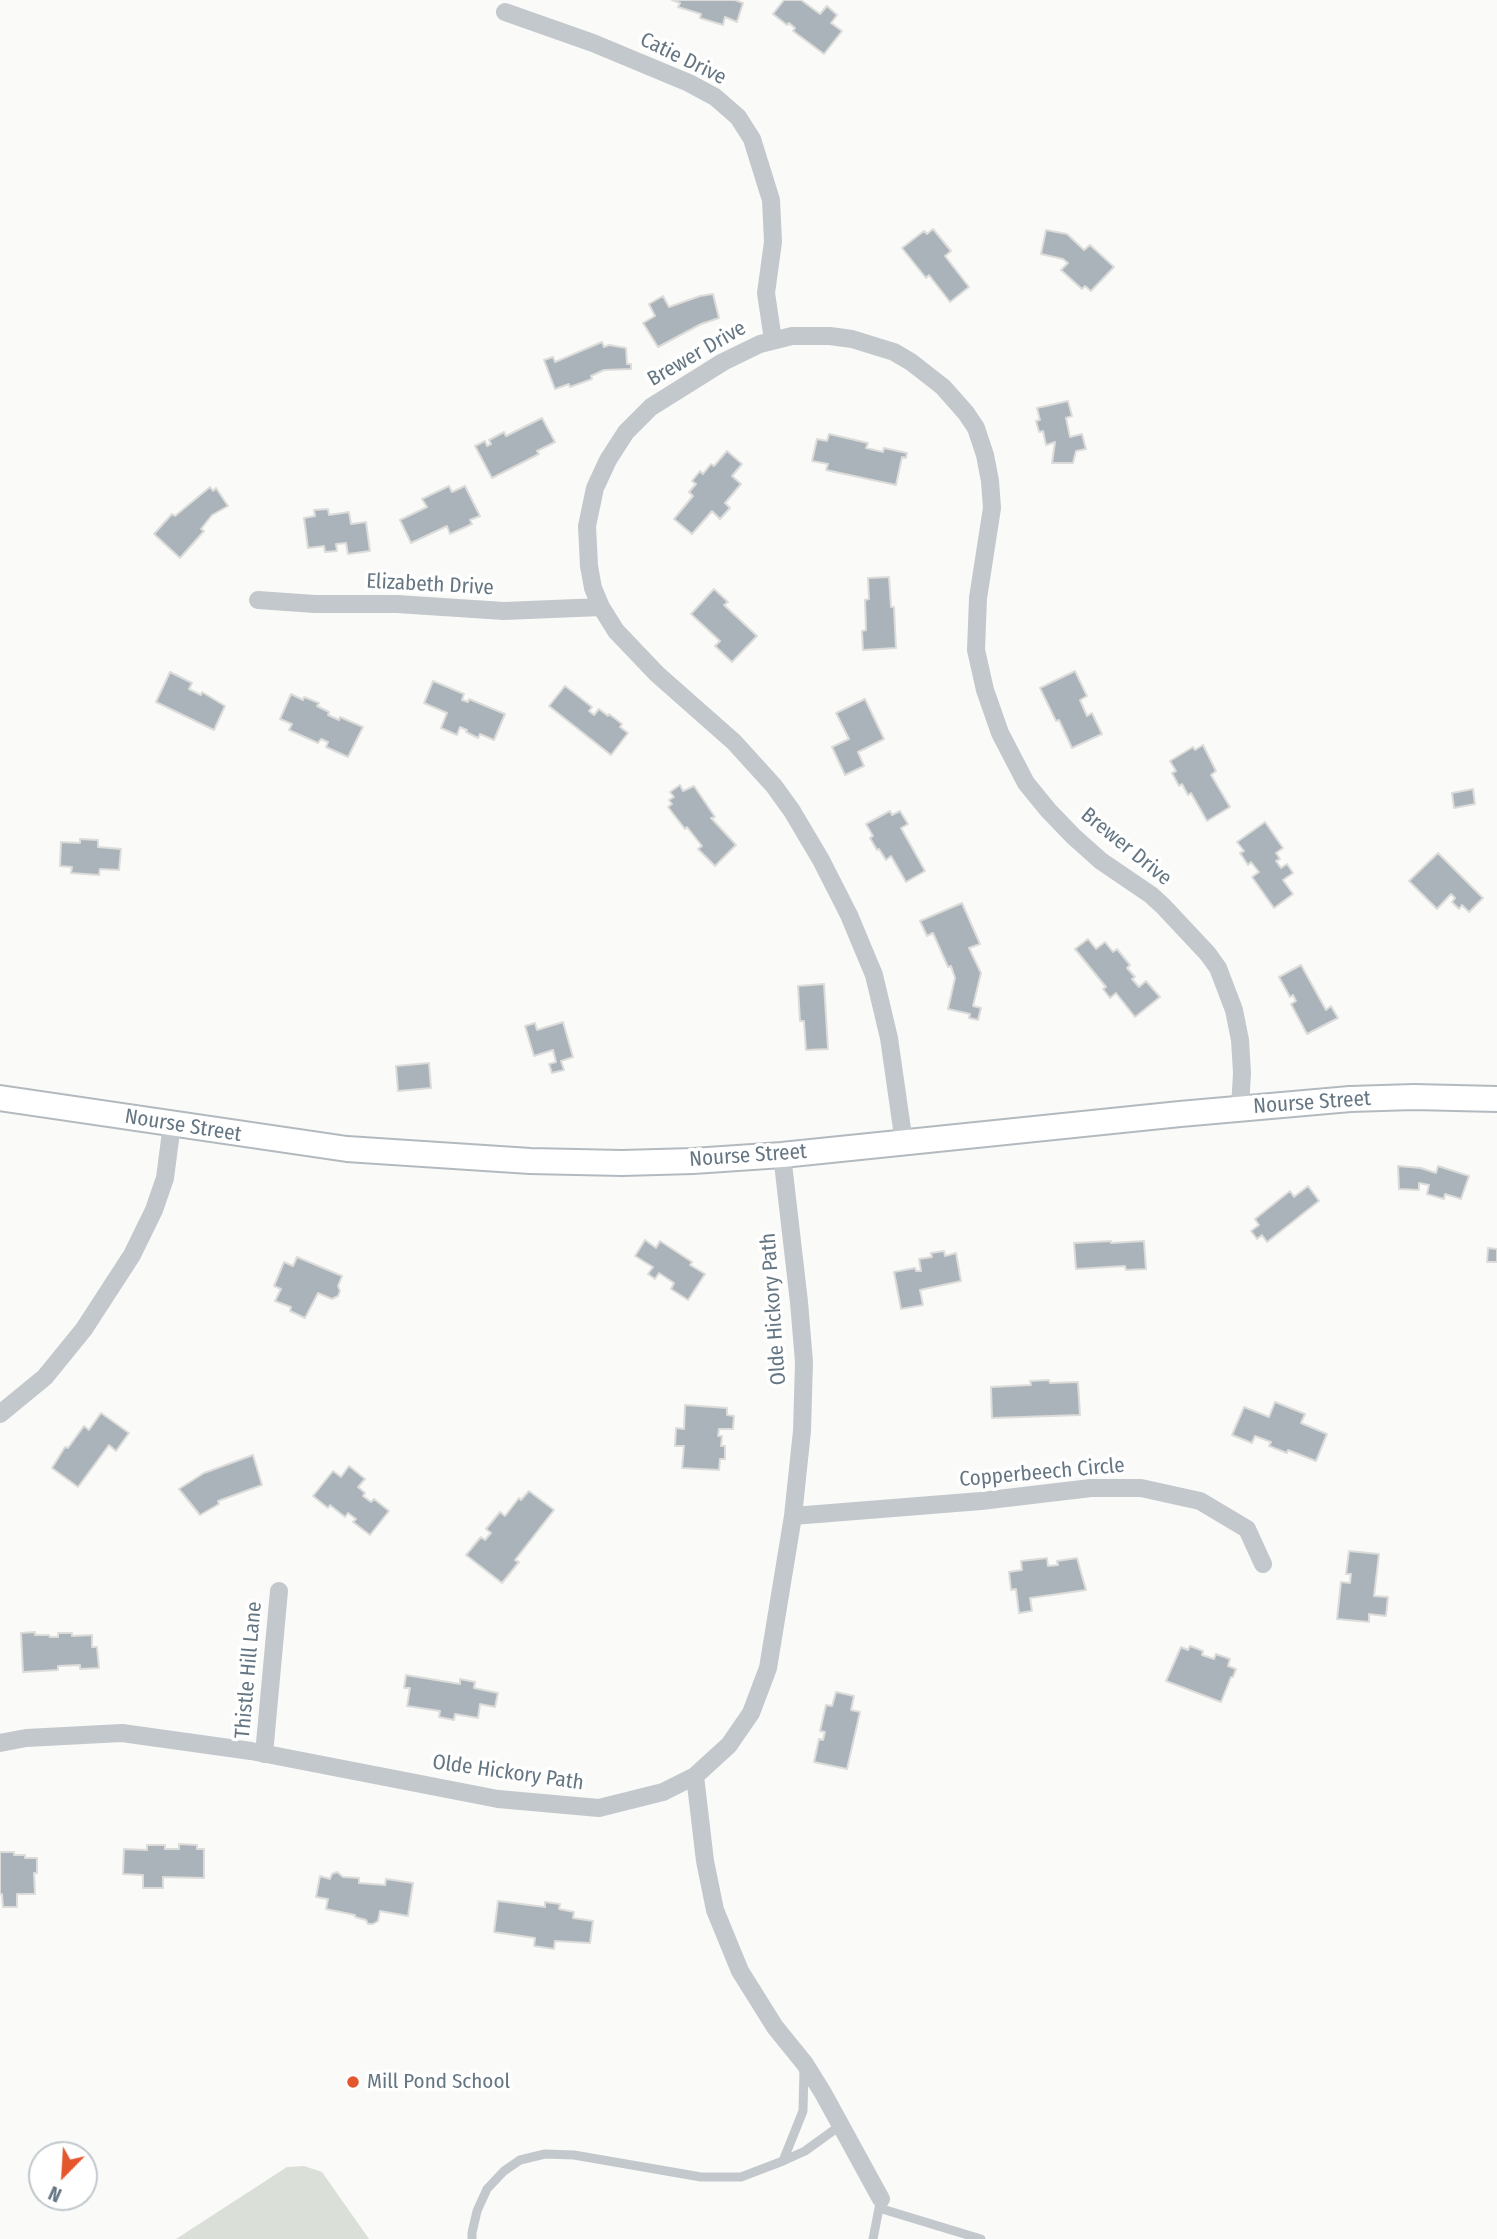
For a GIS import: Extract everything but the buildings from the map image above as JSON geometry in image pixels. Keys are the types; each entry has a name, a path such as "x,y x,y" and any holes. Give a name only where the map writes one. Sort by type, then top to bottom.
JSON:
{"main road":[{"name":"Nourse Street","path":"0,1098 347,1149 530,1161 652,1163 904,1143 1240,1108 1375,1097 1497,1099"}],"street":[{"name":"Catie Drive","path":"505,12 593,43 689,83 715,97 738,117 752,139 771,200 773,242 766,293 773,340"},
{"name":"Brewer Drive","path":"904,1143 889,1038 874,975 849,915 807,835 774,786 734,742 657,674 616,631 601,607 589,566 587,526 596,488 626,432 659,401 735,356 773,340 792,336 830,336 894,352 943,387 976,428 985,455 992,508 978,598 976,650 985,690 1000,733 1026,783 1048,810 1101,861 1152,895 1218,968 1234,1010 1240,1040 1240,1108"},
{"name":"Elizabeth Drive","path":"258,600 397,604 504,611 601,607"},
{"path":"0,1414 45,1377 84,1329 132,1255 166,1178 172,1124"},
{"name":"Olde Hickory Path","path":"0,1743 26,1738 122,1733 264,1754 498,1799 599,1808 663,1792 695,1776 729,1745 751,1713 768,1668 793,1516 802,1431 804,1362 782,1154"},
{"name":"Copperbeech Circle","path":"793,1516 981,1501 1091,1488 1141,1488 1200,1502 1247,1529 1263,1564"},
{"name":"Thistle Hill Lane","path":"264,1754 279,1591"},
{"path":"695,1776 705,1861 715,1910 740,1971 775,2027 805,2064 841,2124 880,2204"}],"lane":[{"path":"783,2161 803,2111 805,2064"},
{"path":"472,2239 477,2211 487,2189 504,2171 520,2160 545,2154 574,2155 701,2177 741,2177 805,2151 841,2124"},
{"path":"873,2239 880,2204 981,2239"}],"shaded area":[{"path":"304,2166 322,2172 369,2239 176,2239 287,2167"}],"place":[{"name":"Mill Pond School","path":"353,2082"}]}
